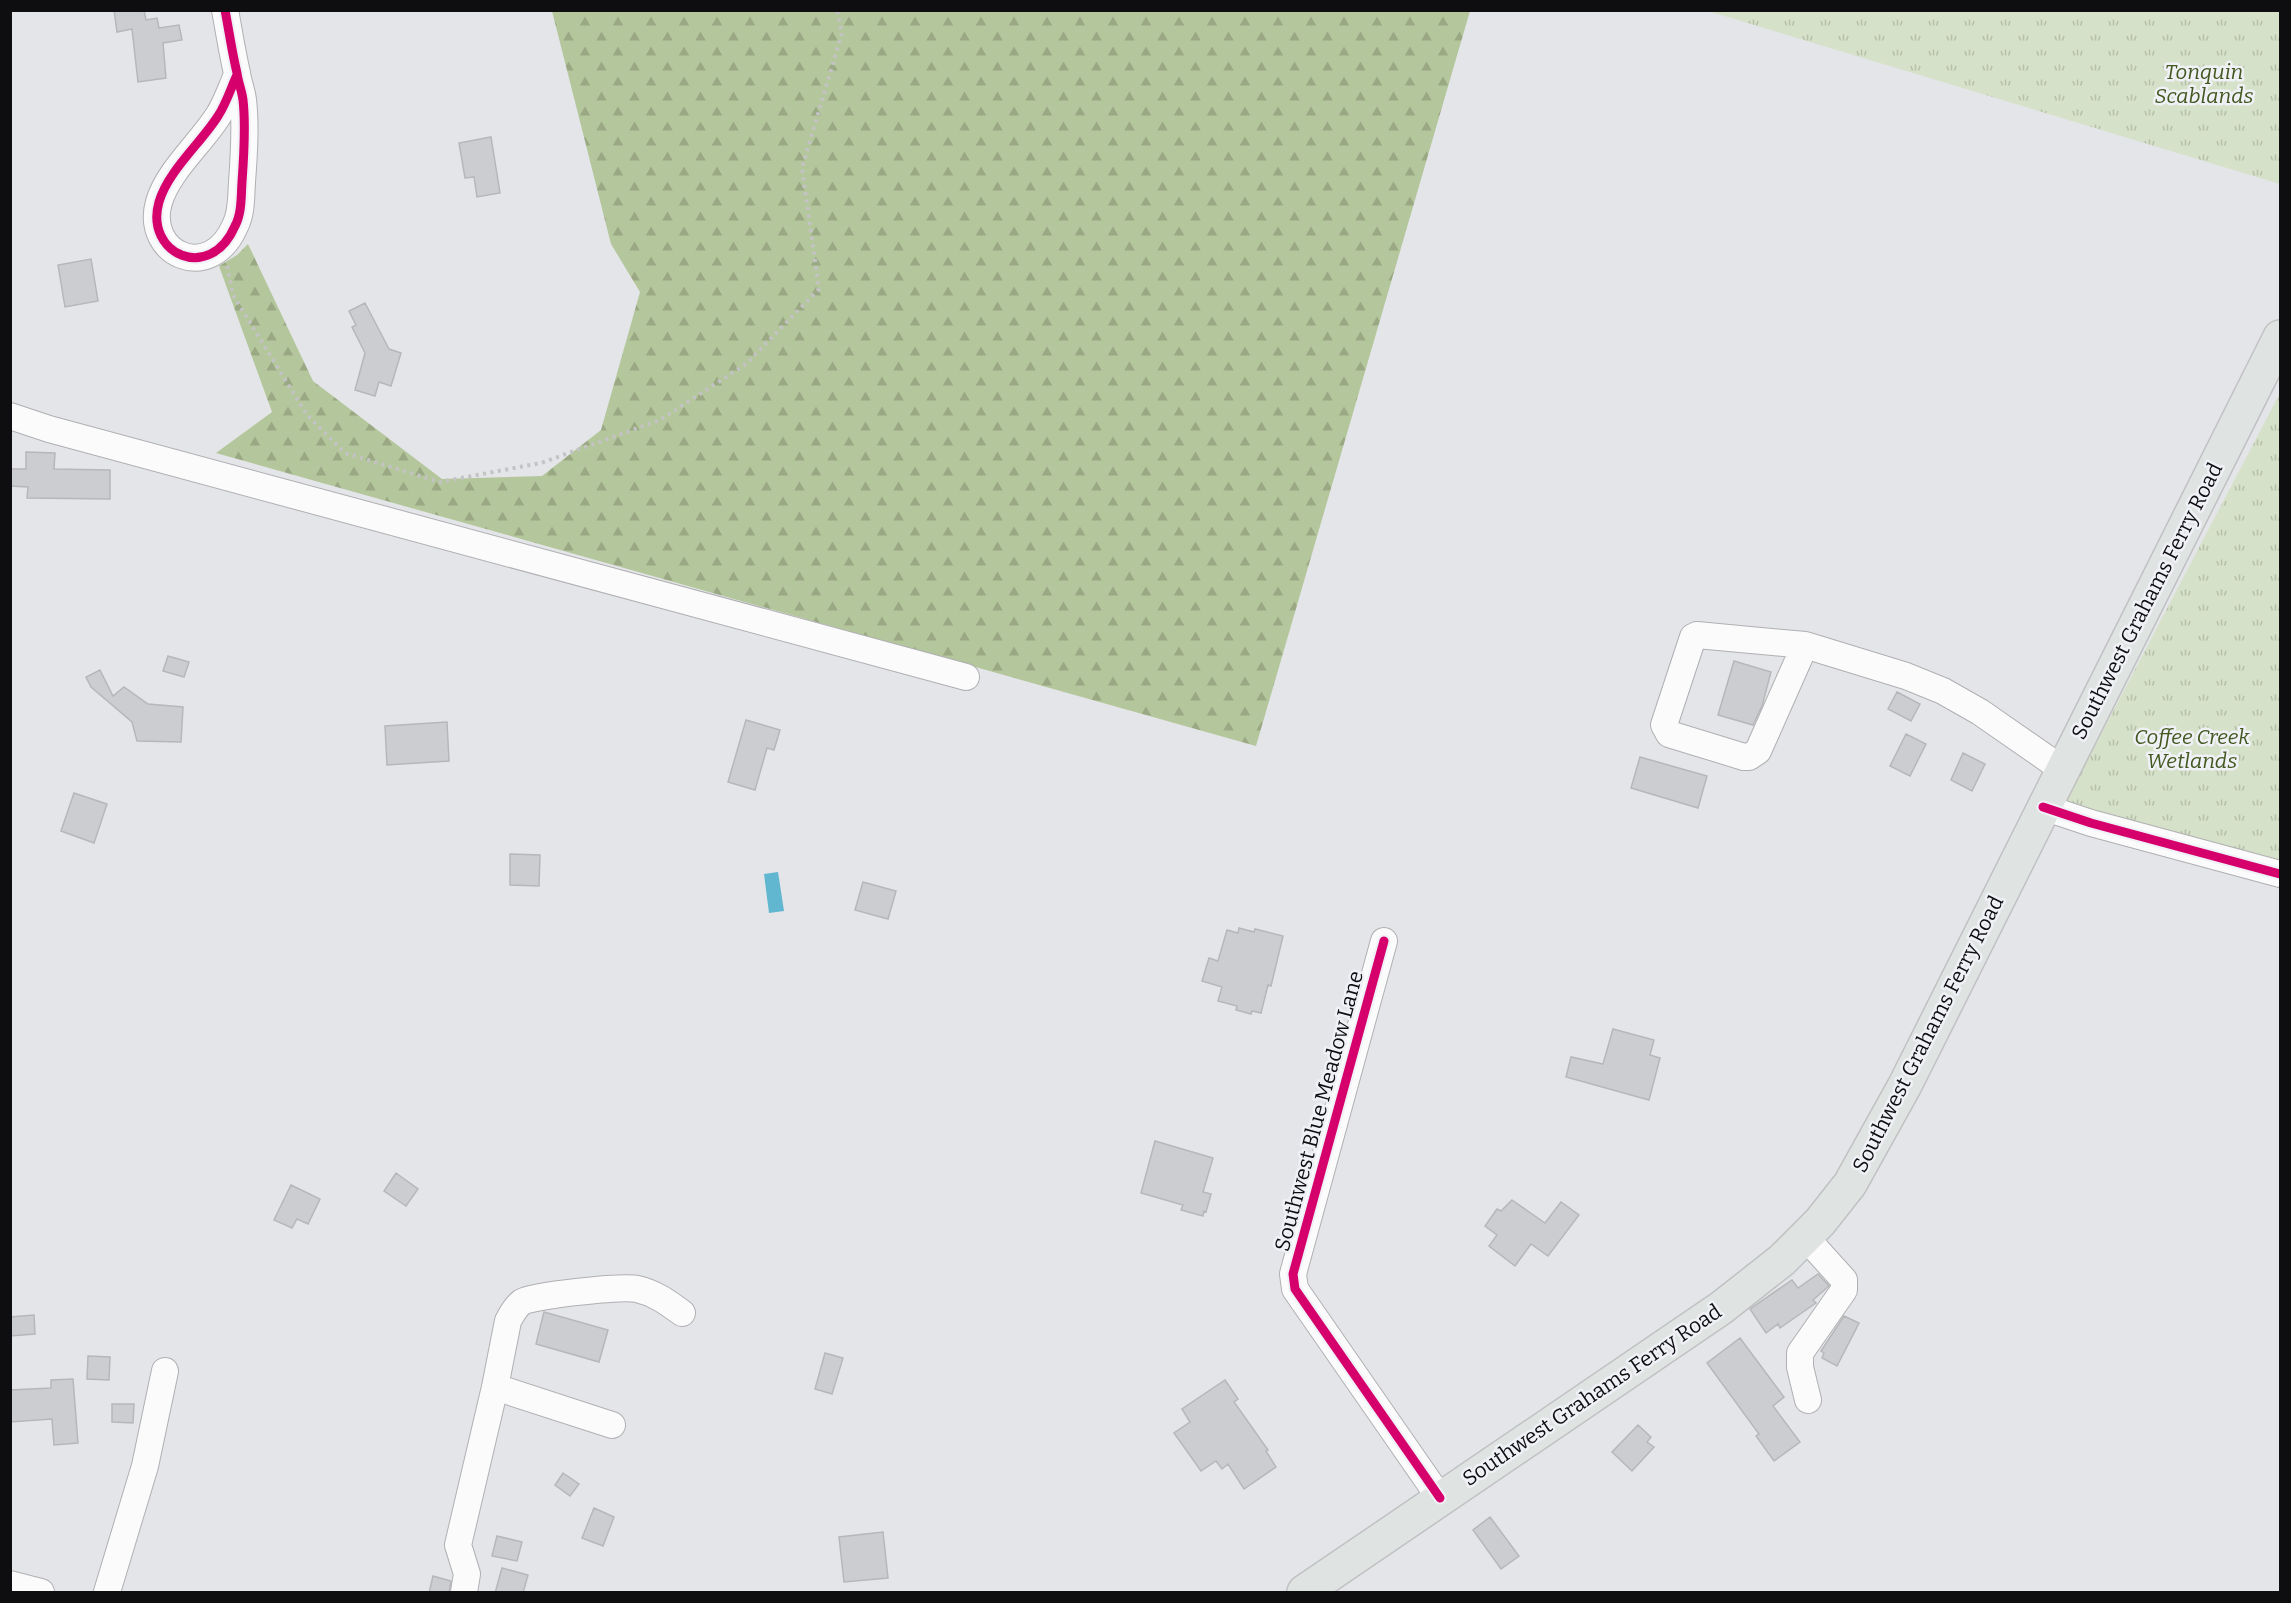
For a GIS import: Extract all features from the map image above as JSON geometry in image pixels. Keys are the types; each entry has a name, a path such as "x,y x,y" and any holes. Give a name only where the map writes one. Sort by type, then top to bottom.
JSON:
{"main road":[{"name":"Southwest Grahams Ferry Road","path":"1304,1593 1721,1308 1762,1277 1806,1238 1850,1184 1886,1121 2280,337"}],"street":[{"path":"225,10 243,98 240,204 235,227 223,244 209,256 195,259 173,251 160,235 157,214 164,191 219,116 237,75"},
{"path":"10,416 50,429 966,677"},
{"path":"1806,645 1758,751 1754,755 1744,757 1669,734 1665,730 1664,725 1693,637 1697,635 1806,645 1906,676 1943,691 1980,712 2062,769"},
{"path":"2043,807 2091,823 2280,874"},
{"name":"Southwest Blue Meadow Lane","path":"1384,941 1293,1274 1295,1289 1440,1498"},
{"path":"1806,1238 1845,1280 1844,1290 1800,1353 1800,1366 1808,1400"},
{"path":"464,1593 467,1574 458,1545 508,1321 513,1311 521,1303 534,1298 633,1288 654,1294 682,1312"},
{"path":"106,1593 145,1466 165,1371"},
{"path":"495,1387 612,1425"},
{"path":"10,1584 40,1593"}],"path":[{"path":"223,244 233,295 307,415 345,453 440,482 541,463 660,420 746,364 819,289 802,168 842,33 837,10"}],"green space":[{"path":"552,11 1470,11 1256,746 216,453 272,412 219,266 237,255 248,244 313,381 442,479 542,476 601,430 640,292 611,244"},
{"name":"Tonquin Scablands","path":"1708,11 2280,11 2280,184"},
{"name":"Coffee Creek Wetlands","path":"2280,393 2280,865 2064,805"}],"water":[{"path":"778,872 784,911 769,913 764,874"}],"building":[{"path":"114,10 144,10 146,20 157,18 159,28 179,25 182,40 163,43 166,78 138,82 132,29 117,32"},
{"path":"491,137 500,193 477,197 474,177 465,178 459,143"},
{"path":"91,259 98,301 65,307 58,265"},
{"path":"365,303 389,349 401,353 391,386 379,382 375,396 355,390 365,353 352,327 356,325 349,311"},
{"path":"26,452 55,453 54,469 110,470 110,499 27,498 28,487 10,486 10,469 26,469"},
{"path":"168,656 189,662 184,677 163,671"},
{"path":"1734,661 1771,672 1762,706 1753,725 1718,715"},
{"path":"100,670 113,696 124,687 148,704 183,707 181,742 137,741 132,722 91,687 86,677"},
{"path":"1897,692 1920,704 1911,721 1888,709"},
{"path":"746,720 780,730 774,750 767,748 755,790 728,782"},
{"path":"447,722 449,761 387,765 385,726"},
{"path":"1906,734 1926,744 1910,776 1890,766"},
{"path":"1963,753 1985,764 1972,791 1951,780"},
{"path":"1640,757 1707,776 1698,808 1631,788"},
{"path":"74,793 107,804 94,843 61,831"},
{"path":"510,854 540,855 539,886 510,885"},
{"path":"863,882 896,891 888,919 855,910"},
{"path":"1239,928 1254,932 1255,929 1283,936 1271,986 1268,985 1261,1013 1252,1011 1251,1014 1236,1010 1237,1006 1218,1001 1222,987 1202,981 1209,958 1218,961 1227,930 1238,933"},
{"path":"1613,1029 1654,1040 1650,1055 1660,1058 1649,1100 1566,1077 1571,1057 1603,1064"},
{"path":"1155,1141 1213,1158 1203,1192 1211,1194 1203,1216 1181,1210 1183,1205 1141,1193"},
{"path":"396,1173 418,1189 406,1206 384,1191"},
{"path":"291,1185 320,1199 308,1224 297,1219 292,1228 274,1220"},
{"path":"1512,1200 1545,1223 1561,1202 1579,1215 1548,1256 1531,1244 1515,1266 1489,1246 1497,1235 1485,1226 1497,1209 1501,1211"},
{"path":"1818,1274 1829,1286 1813,1300 1816,1303 1780,1328 1778,1324 1766,1333 1750,1309 1792,1280 1798,1288"},
{"path":"544,1312 608,1330 599,1362 536,1344"},
{"path":"34,1315 35,1334 10,1336 10,1317"},
{"path":"1844,1316 1859,1323 1837,1366 1822,1358 1824,1353 1821,1351"},
{"path":"1740,1338 1784,1397 1773,1406 1800,1442 1774,1461 1756,1436 1759,1434 1707,1363"},
{"path":"825,1353 843,1358 832,1394 815,1389"},
{"path":"88,1356 110,1357 109,1380 87,1379"},
{"path":"73,1379 78,1443 54,1445 52,1419 10,1422 10,1390 51,1388 51,1380"},
{"path":"1225,1380 1238,1399 1234,1402 1268,1450 1266,1451 1276,1467 1244,1489 1228,1464 1222,1469 1216,1461 1201,1471 1174,1433 1190,1422 1182,1409"},
{"path":"112,1404 134,1404 133,1423 112,1422"},
{"path":"1638,1425 1651,1437 1647,1442 1654,1447 1632,1471 1612,1452"},
{"path":"563,1473 579,1484 570,1496 555,1485"},
{"path":"594,1508 614,1517 603,1546 582,1538"},
{"path":"1490,1517 1519,1556 1501,1569 1473,1530"},
{"path":"883,1532 888,1578 844,1582 839,1537"},
{"path":"497,1536 522,1542 517,1561 492,1556"},
{"path":"502,1568 528,1575 523,1593 495,1593"},
{"path":"433,1576 451,1581 449,1593 429,1593"}],"cycle path":[{"path":"225,10 244,110 240,210 235,226 224,244 210,254 196,258 182,255 170,248 161,236 157,220 159,202 177,168 218,116 237,75"},
{"path":"2043,807 2091,823 2280,874"},
{"path":"1384,941 1293,1274 1295,1289 1440,1498"}]}
